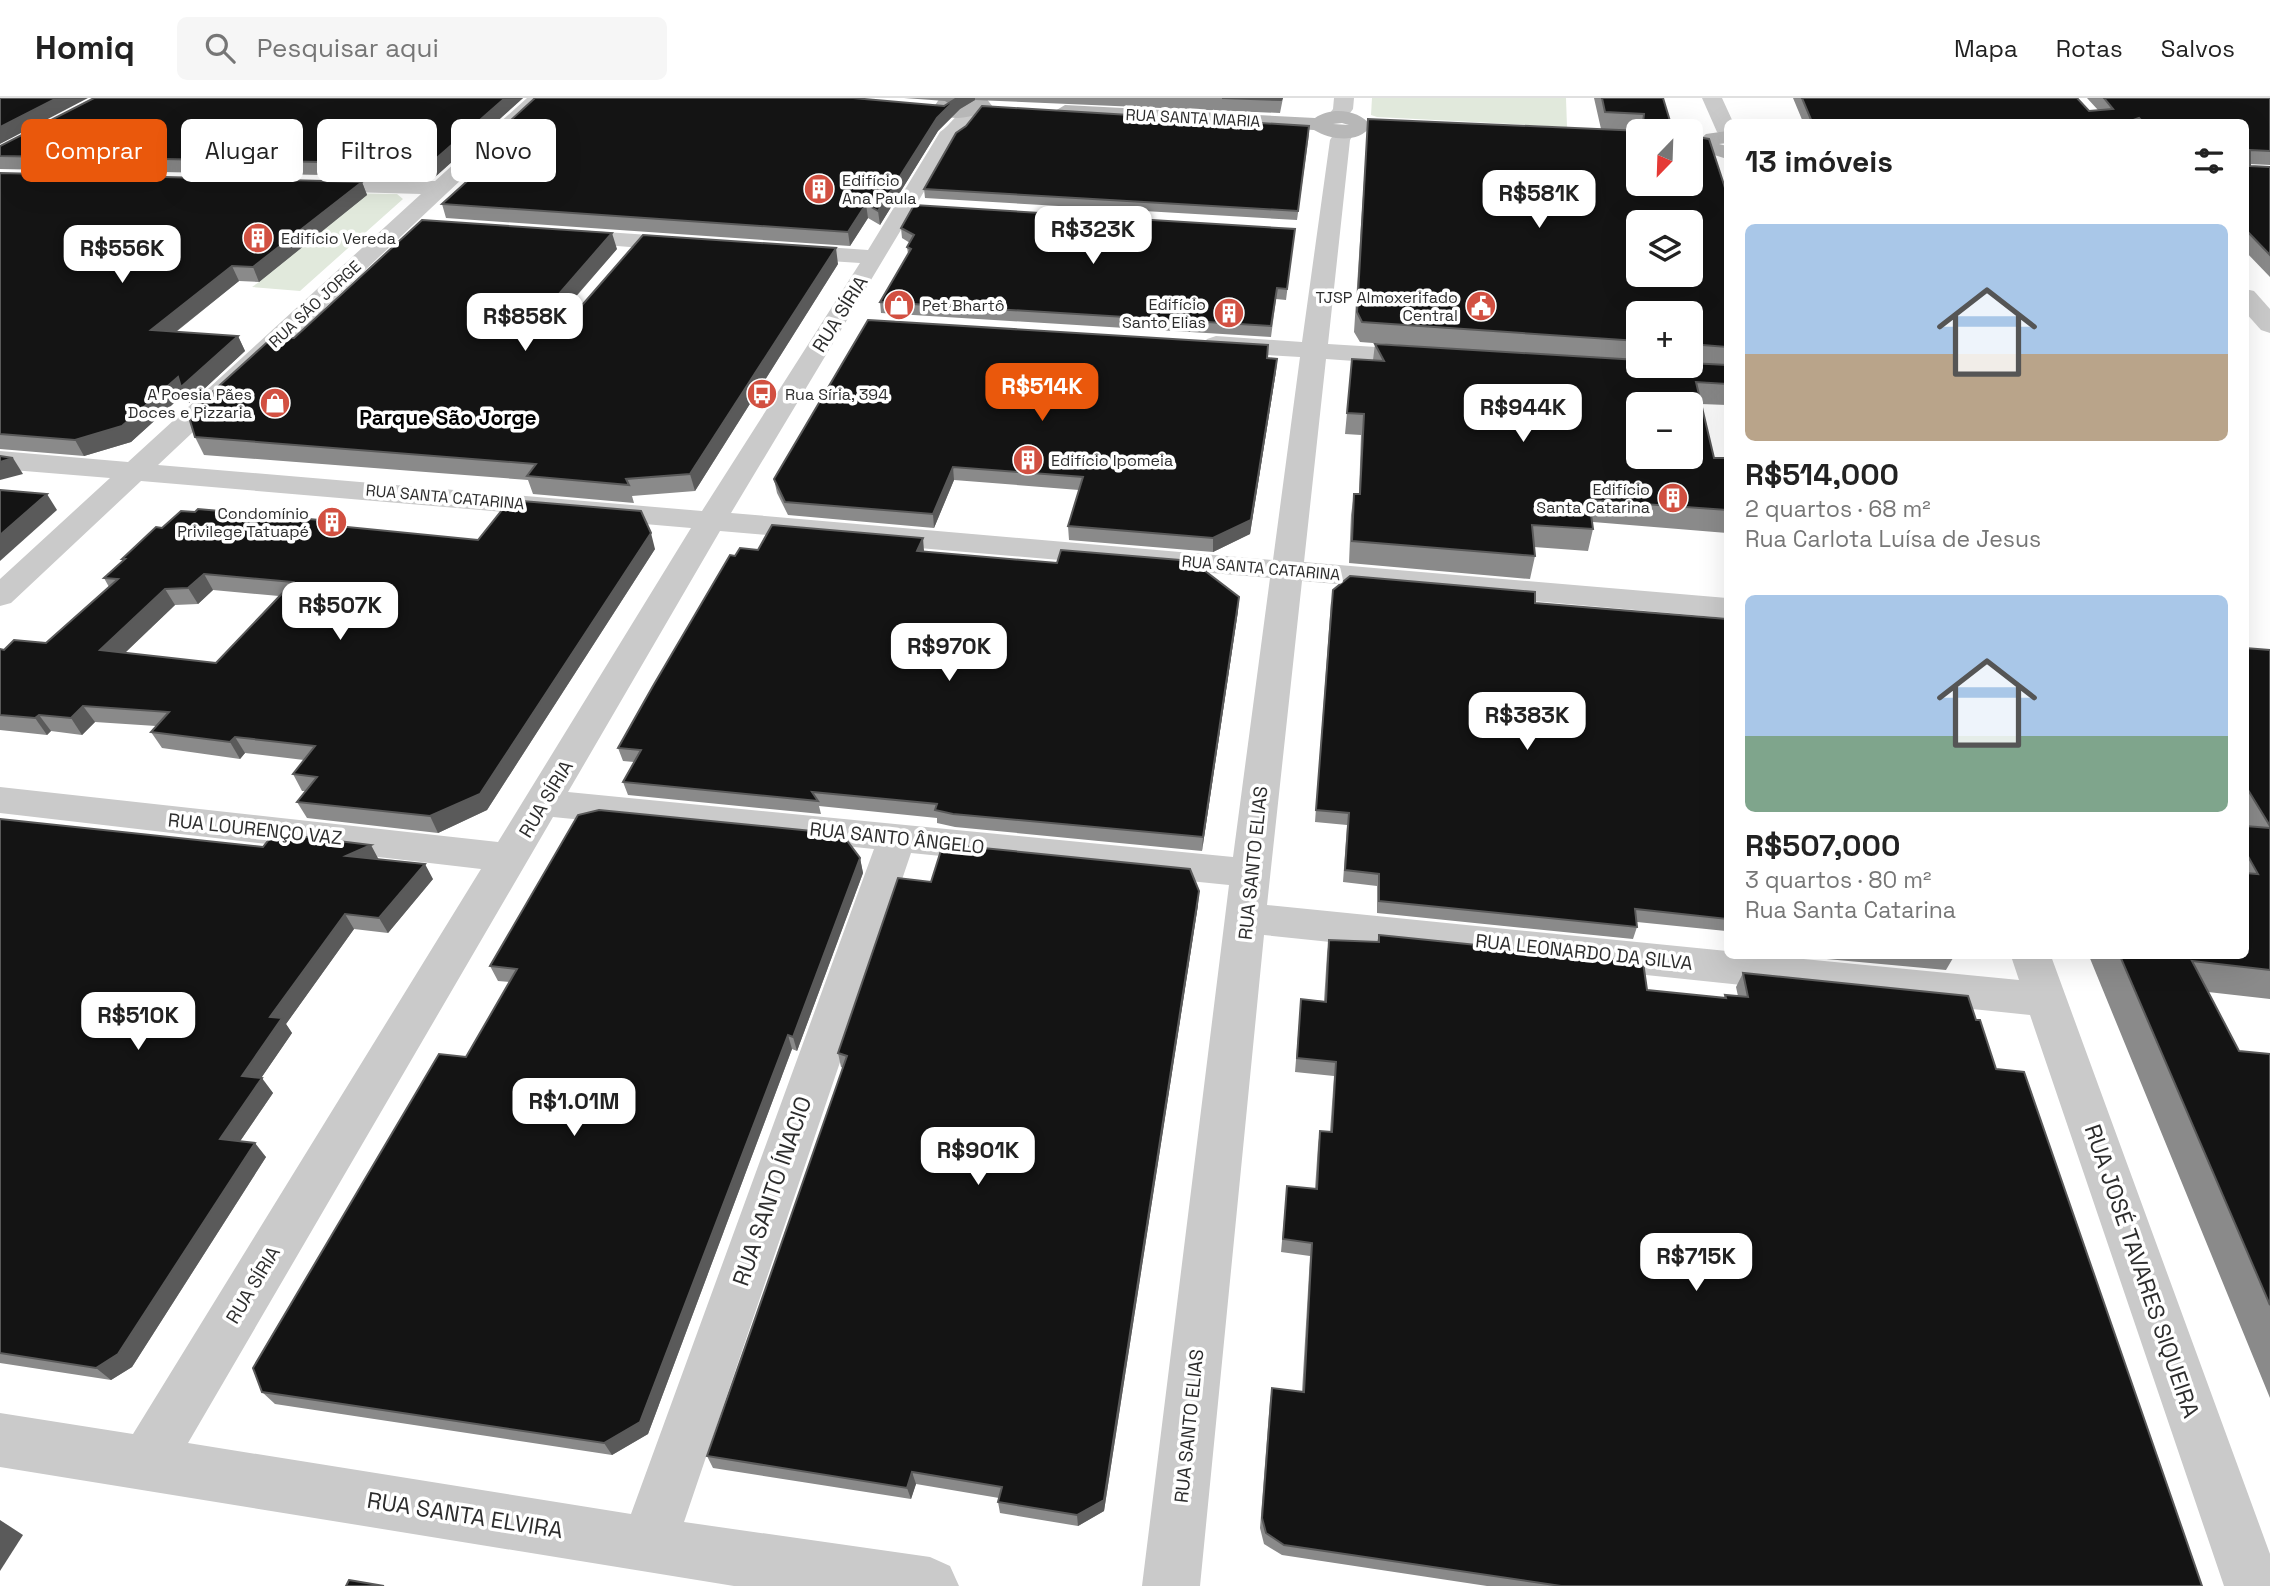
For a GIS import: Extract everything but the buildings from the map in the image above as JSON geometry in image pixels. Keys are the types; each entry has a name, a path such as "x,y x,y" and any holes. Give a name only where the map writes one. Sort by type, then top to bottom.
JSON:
{"street":[{"name":"RUA SÃO JORGE","path":"0,596 538,98"},
{"path":"1703,145 1723,143 1712,98"},
{"path":"919,107 966,108"},
{"name":"RUA SÍRIA","path":"146,1463 712,521 849,321 875,257 919,206 966,108"},
{"name":"RUA SANTA MARIA","path":"1051,111 1345,122"},
{"name":"RUA SANTO ELIAS","path":"1171,1586 1250,873 1315,351 1316,231 1345,122"},
{"path":"289,185 440,188"},
{"path":"402,225 428,226"},
{"path":"534,234 709,246"},
{"path":"622,262 640,241"},
{"path":"764,250 875,257"},
{"path":"2249,301 2270,325"},
{"path":"1191,343 1452,359"},
{"name":"RUA SANTA CATARINA","path":"0,460 1724,608"},
{"name":"RUA LOURENÇO VAZ","path":"0,800 511,858"},
{"name":"RUA SANTO ÂNGELO","path":"543,803 1250,873"},
{"name":"RUA SANTO ÍNACIO","path":"648,1545 897,838"},
{"name":"RUA LEONARDO DA SILVA","path":"1247,918 2047,1000"},
{"name":"RUA JOSÉ TAVARES SIQUEIRA","path":"2032,959 2253,1586"},
{"name":"RUA SANTA ELVIRA","path":"0,1440 648,1545 930,1586"}],"shaded area":[{"path":"1372,98 1566,98 1567,127 1377,117 1371,115"},
{"path":"178,191 397,194 403,199 300,291 252,287 259,282"}],"place":[{"name":"Edifício Ana Paula","path":"819,189"},
{"name":"Edifício Vereda","path":"258,238"},
{"name":"Pet Bhartô","path":"899,305"},
{"name":"TJSP Almoxerifado Central","path":"1481,306"},
{"name":"Edifício Santo Elias","path":"1229,313"},
{"name":"Rua Síria, 394","path":"762,394"},
{"name":"A Poesia Pães Doces e Pizzaria","path":"275,403"},
{"name":"Edifício Ipomeia","path":"1028,460"},
{"name":"Edifício Santa Catarina","path":"1673,498"},
{"name":"Condomínio Privilege Tatuapé","path":"332,522"}],"district":[{"name":"Parque São Jorge","path":"448,417"}]}
